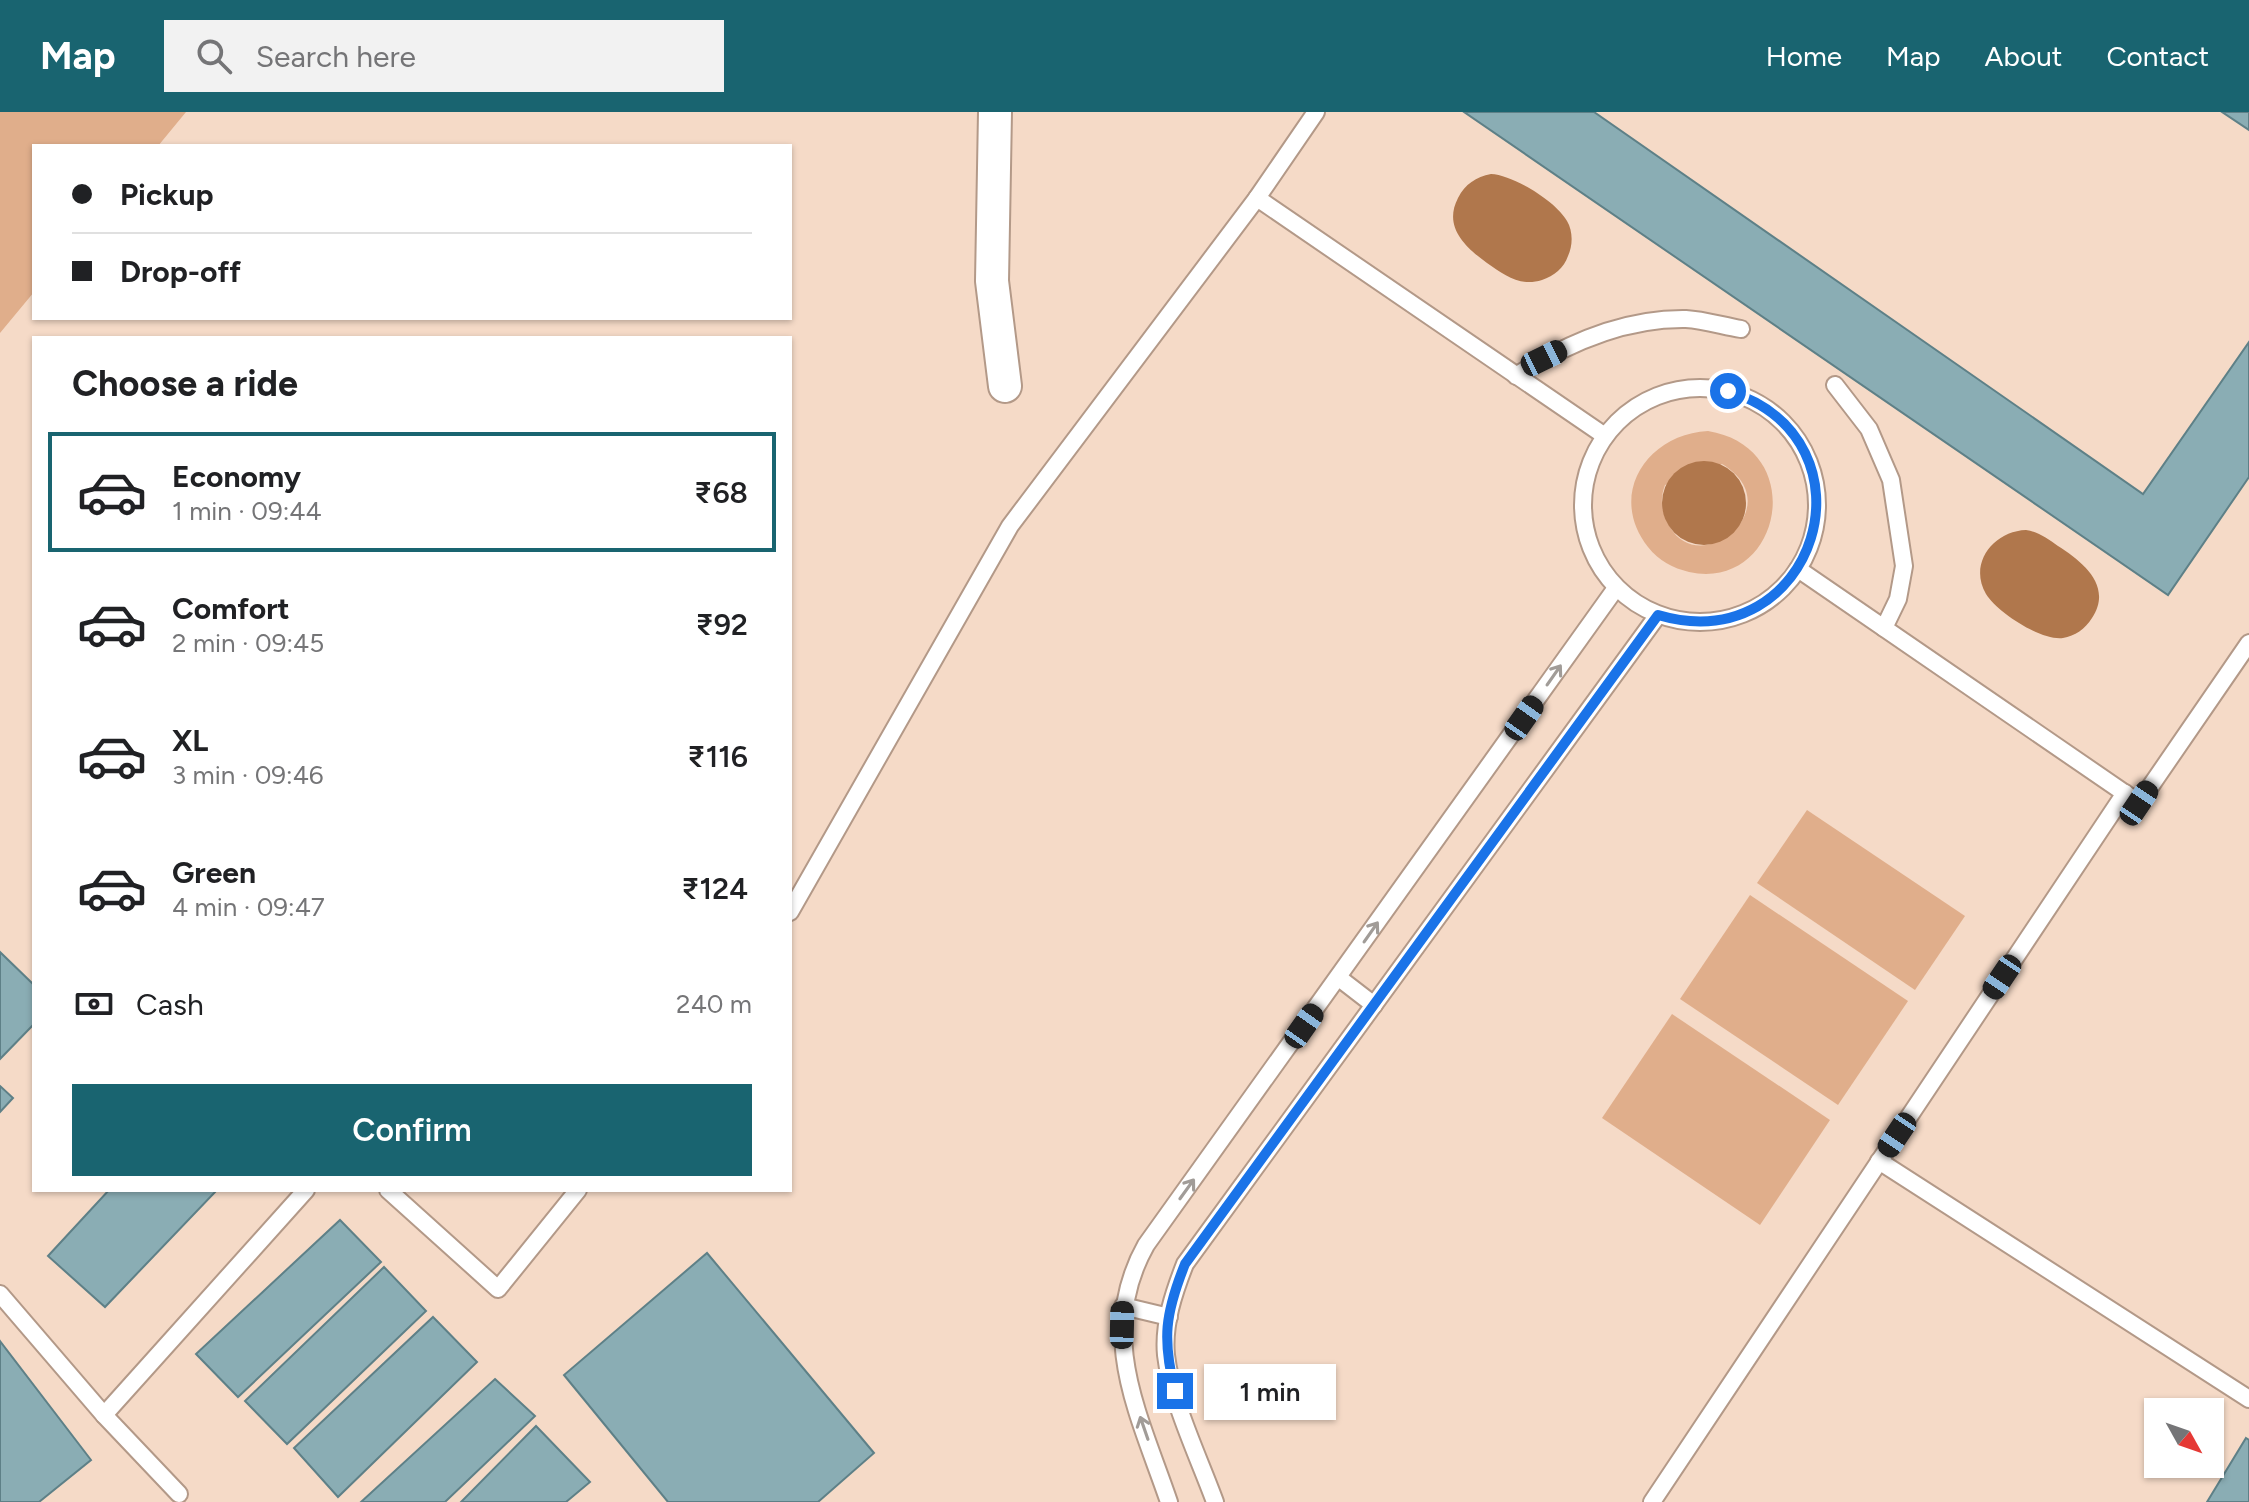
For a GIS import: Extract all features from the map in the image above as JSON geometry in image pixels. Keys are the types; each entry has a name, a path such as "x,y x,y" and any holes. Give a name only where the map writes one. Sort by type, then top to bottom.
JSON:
{"street":[{"path":"995,112 992,281 1005,386"}],"lane":[{"path":"792,908 1010,526 1257,198 1316,112"},
{"path":"1257,198 1605,436"},
{"path":"1516,376 1578,341 1631,323 1687,319 1741,329"},
{"path":"1835,385 1869,429 1891,480 1904,566 1898,599 1884,628"},
{"path":"1688,388 1728,391 1765,407 1781,419 1794,435 1806,452 1812,471 1817,511 1815,531 1798,569 1775,595 1736,617 1692,622 1658,615 1642,608 1616,588 1593,555 1583,516 1586,476 1605,436 1631,410 1649,399 1688,388"},
{"path":"1798,569 2139,803 2249,643"},
{"path":"1169,1502 1127,1382 1122,1343 1123,1306 1136,1262 1616,588"},
{"path":"1215,1502 1175,1391 1166,1353 1169,1317 1185,1264 1658,615"},
{"path":"1652,1502 2125,793"},
{"path":"1339,978 1374,1005"},
{"path":"1879,1161 2249,1399"},
{"path":"104,1415 304,1192"},
{"path":"390,1192 498,1289 576,1192"},
{"path":"0,1294 178,1499"},
{"path":"1123,1306 1169,1317"}],"shaded area":[{"path":"0,112 186,112 160,144 32,144 32,294 0,333"},
{"path":"1491,174 1511,179 1533,190 1554,205 1567,221 1571,234 1570,252 1561,268 1551,276 1534,282 1513,279 1479,257 1459,235 1453,218 1458,198 1472,182"},
{"path":"1708,431 1741,443 1761,463 1772,488 1772,515 1763,541 1745,561 1720,572 1689,572 1667,563 1648,547 1636,527 1632,507 1633,488 1640,471 1651,455 1667,443","holes":["1722,464 1741,481 1748,499 1744,516 1734,531 1718,541 1701,545 1684,541 1670,527 1662,507 1665,485"]},
{"path":"1696,461 1712,461 1728,468 1739,479 1746,503 1743,519 1734,533 1712,545 1696,545 1680,538 1669,527 1662,511 1662,495 1669,479 1680,468"},
{"path":"2026,530 2043,536 2077,560 2097,585 2098,606 2083,629 2072,636 2054,638 2032,630 2000,609 1986,594 1980,571 1987,551 2004,536"},
{"path":"1807,810 1965,916 1915,990 1757,883"},
{"path":"1750,895 1908,1001 1838,1105 1680,999"},
{"path":"1672,1014 1830,1120 1760,1225 1602,1118"}],"building":[{"path":"1464,112 1594,112 2143,494 2249,342 2249,477 2168,595"},
{"path":"2222,112 2249,112 2249,130"},
{"path":"0,952 32,983 32,1026 0,1059"},
{"path":"0,1086 13,1098 0,1112"},
{"path":"107,1192 215,1192 105,1307 48,1256"},
{"path":"340,1220 381,1262 238,1397 196,1354"},
{"path":"707,1253 874,1453 818,1502 668,1502 564,1375"},
{"path":"384,1267 426,1311 287,1444 245,1401"},
{"path":"433,1317 477,1362 338,1497 294,1448"},
{"path":"0,1341 91,1460 39,1502 0,1502"},
{"path":"495,1379 535,1416 445,1502 361,1502"},
{"path":"536,1426 590,1482 566,1502 461,1502"},
{"path":"2246,1438 2249,1440 2249,1502 2207,1502"}],"route":[{"path":"1175,1391 1166,1353 1169,1317 1185,1264 1658,615 1675,620 1710,622 1744,614 1775,595 1798,569 1815,531 1817,511 1816,491 1806,452 1781,419 1747,397 1728,391"}]}
